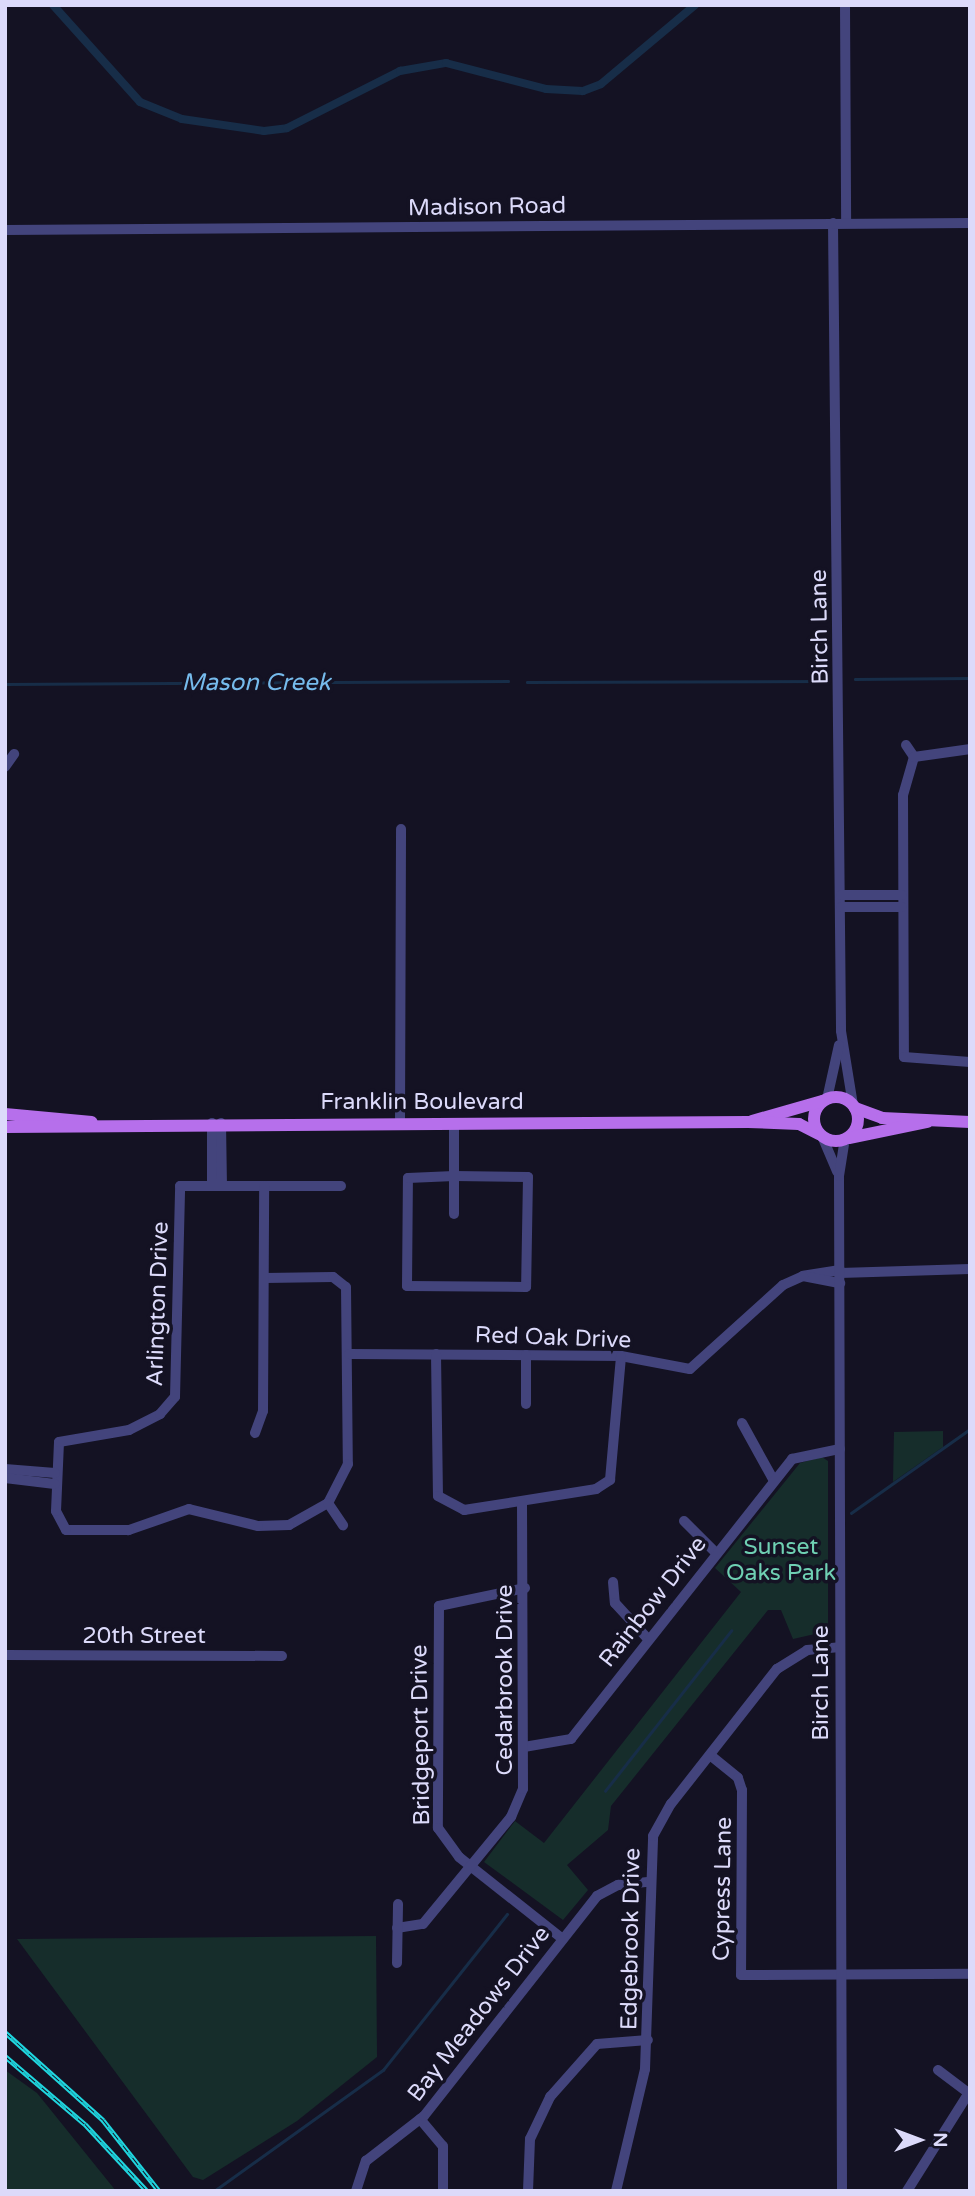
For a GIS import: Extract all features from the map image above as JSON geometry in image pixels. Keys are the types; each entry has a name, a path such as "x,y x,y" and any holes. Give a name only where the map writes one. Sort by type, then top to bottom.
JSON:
{"main road":[{"name":"Franklin Boulevard","path":"748,1122 826,1099"},
{"path":"927,1122 846,1138 820,1135 814,1116 826,1099 854,1106 872,1117 927,1122 970,1122"},
{"path":"846,1138 858,1121 854,1106"},
{"name":"Franklin Boulevard","path":"5,1114 96,1124"},
{"name":"Franklin Boulevard","path":"5,1128 216,1123 748,1122 799,1124 820,1135"}],"street":[{"path":"845,5 846,223"},
{"name":"Birch Lane","path":"833,223 841,1031 854,1106"},
{"name":"Madison Road","path":"5,230 970,223"},
{"path":"906,746 914,757"},
{"path":"914,757 970,750"},
{"path":"5,767 14,754"},
{"path":"914,757 903,796 904,1056 970,1062"},
{"path":"400,1124 401,829"},
{"path":"841,895 902,895"},
{"path":"841,908 902,907"},
{"name":"Birch Lane","path":"826,1099 841,1031"},
{"path":"216,1123 217,1186"},
{"path":"454,1124 454,1214"},
{"name":"Birch Lane","path":"820,1135 839,1176"},
{"name":"Birch Lane","path":"842,2191 839,1176 846,1138"},
{"path":"454,1176 528,1177 526,1287 407,1286 408,1178 454,1176"},
{"name":"Arlington Drive","path":"328,1503 289,1525 258,1526 189,1509 130,1530 76,1532 59,1524 55,1479 56,1449 65,1437 129,1430 160,1414 175,1397 180,1186 341,1186"},
{"path":"255,1433 263,1411 264,1186"},
{"name":"Red Oak Drive","path":"349,1354 621,1356 690,1368 716,1352 783,1285 803,1276 970,1269"},
{"path":"265,1278 344,1282 349,1354 348,1464 328,1503 343,1525"},
{"path":"436,1354 438,1496 464,1510 596,1489 610,1480 621,1356"},
{"path":"526,1355 526,1404"},
{"path":"742,1423 774,1481"},
{"name":"Rainbow Drive","path":"524,1747 571,1739 774,1481 804,1452 840,1449"},
{"path":"5,1469 55,1479"},
{"path":"5,1478 55,1479"},
{"name":"Cedarbrook Drive","path":"397,1928 423,1924 472,1868 520,1800 524,1747 525,1588 522,1502"},
{"path":"684,1521 716,1553"},
{"path":"613,1582 615,1603 648,1639"},
{"name":"Bridgeport Drive","path":"525,1588 444,1602 438,1828 472,1868 562,1939"},
{"name":"Edgebrook Drive","path":"616,2191 648,2040 648,1882 658,1825 777,1669 807,1650 840,1647"},
{"name":"20th Street","path":"5,1655 282,1656"},
{"name":"Cypress Lane","path":"710,1755 738,1778 742,1790 741,1975 840,1977 970,1974"},
{"name":"Bay Meadows Drive","path":"356,2191 366,2161 421,2119 562,1939 606,1890 648,1882"},
{"path":"397,1962 398,1904"},
{"path":"528,2191 530,2139 550,2096 597,2044 648,2040"},
{"path":"907,2191 969,2092 938,2070"},
{"path":"421,2119 443,2146 443,2191"}],"green space":[{"path":"943,1431 943,1447 893,1482 894,1432"},
{"name":"Sunset Oaks Park","path":"822,1457 828,1461 828,1631 793,1639 781,1610 768,1610 611,1806 608,1830 567,1865 588,1890 563,1920 484,1862 515,1821 544,1843 741,1592 715,1568 800,1463"},
{"path":"376,1936 377,2057 297,2121 203,2180 193,2177 17,1939"},
{"path":"5,2070 37,2093 116,2191 5,2191"}],"waterway":[{"path":"53,5 140,102 182,119 264,131 287,128 400,71 446,63 546,89 583,91 601,84 695,5"},
{"name":"Mason Creek","path":"855,679 970,678"},
{"name":"Mason Creek","path":"5,684 508,681"},
{"name":"Mason Creek","path":"527,682 823,681"},
{"path":"851,1513 970,1429"},
{"path":"605,1791 731,1631"},
{"path":"214,2191 383,2070 507,1914"}],"railway":[{"path":"5,2032 103,2120 159,2191"},
{"path":"5,2056 85,2124 147,2191"}]}
